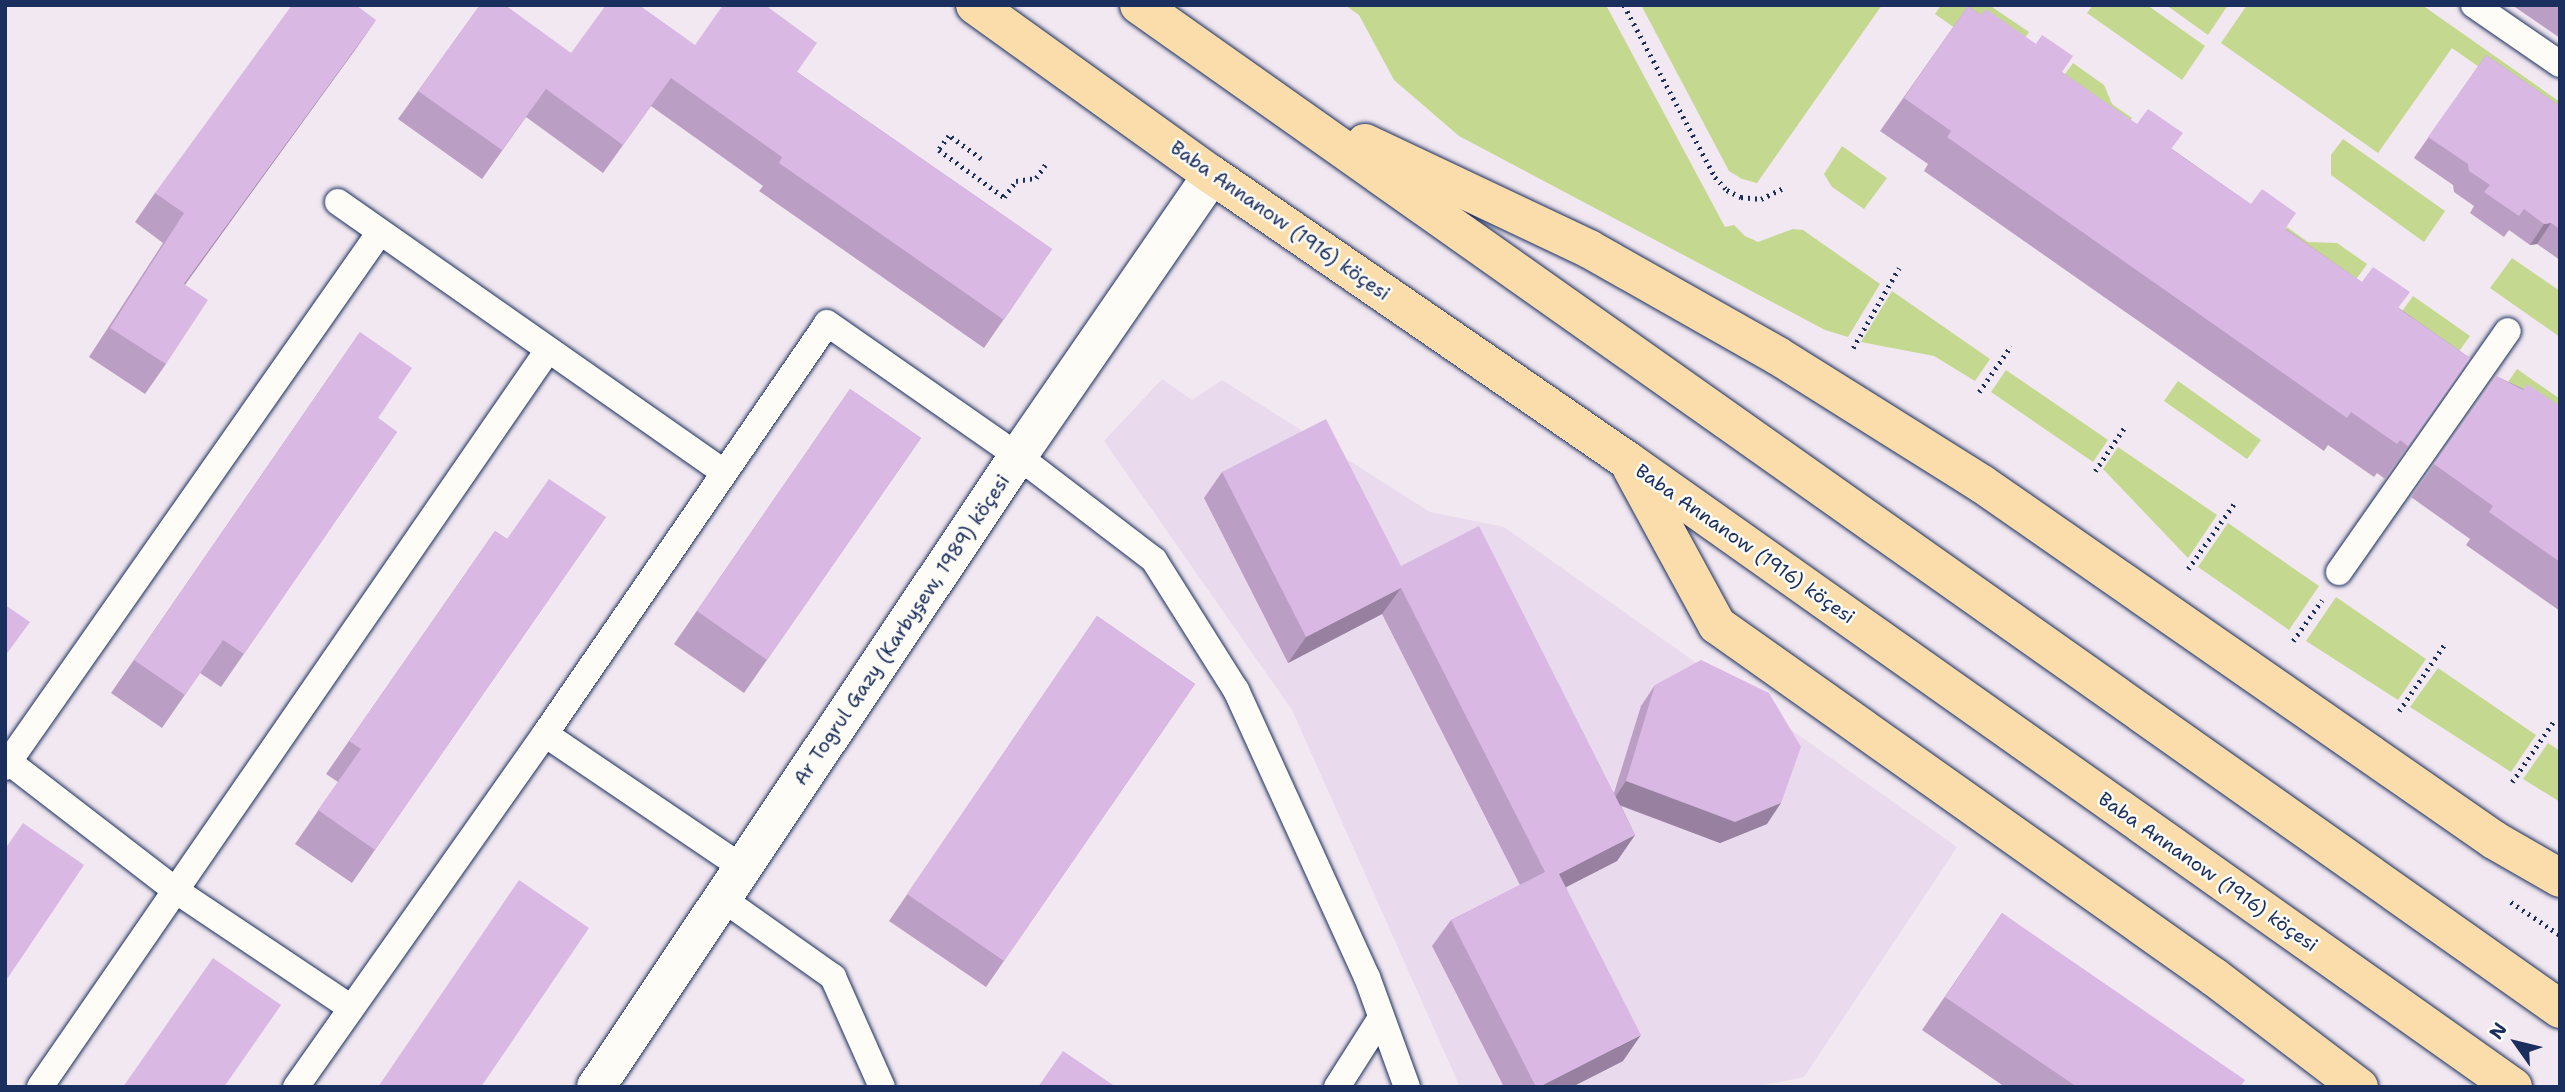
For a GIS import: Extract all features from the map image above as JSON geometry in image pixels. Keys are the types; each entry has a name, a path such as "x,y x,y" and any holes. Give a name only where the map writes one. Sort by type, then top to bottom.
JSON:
{"main road":[{"path":"1139,5 2560,1009"},
{"name":"Baba Annanow (1916) köçesi","path":"972,8 1628,461 2513,1087"},
{"path":"1273,100 1589,249 1779,356 1982,484 2494,840 2560,878"},
{"path":"1628,461 1717,625 2214,977 2359,1087"}],"street":[{"name":"Ar Togrul Gazy (Karbyşew, 1989) köçesi","path":"596,1087 1018,456 1212,175"}],"lane":[{"path":"2473,5 2560,64"},
{"path":"338,202 723,472"},
{"path":"351,1008 175,890 6,762 380,232"},
{"path":"296,1087 545,734 827,323 1018,456 1154,560 1236,690 1361,965 1407,1087"},
{"path":"2333,582 2508,331"},
{"path":"40,1087 548,349"},
{"path":"545,734 743,868"},
{"path":"723,899 833,977 882,1087"},
{"path":"1337,1087 1381,1018"}],"path":[{"path":"1624,5 1715,177 1727,190 1741,197 1761,199 1784,188"},
{"path":"981,159 949,136 939,150 1004,197 1016,181 1036,178 1045,164"},
{"path":"1853,348 1854,340 1899,268"},
{"path":"1979,392 2011,346"},
{"path":"2095,471 2126,425"},
{"path":"2188,569 2236,501"},
{"path":"2293,641 2333,582"},
{"path":"2399,711 2444,645"},
{"path":"2512,782 2554,721"}],"shaded area":[{"path":"1162,379 1192,400 1222,380 1430,512 1504,527 1957,847 1804,1077 1754,1087 1460,1087 1292,710 1104,441"}],"green space":[{"path":"1345,5 1606,5 1725,227 1734,225 1745,236 1758,242 1793,229 1803,230 1880,284 1848,337 1825,330 1459,136 1394,80 1359,15"},
{"path":"1641,5 1882,5 1757,183 1742,179 1729,171"},
{"path":"1941,5 1989,5 2029,32 2007,65 1935,14"},
{"path":"2093,5 2147,5 2205,46 2182,80 2087,13"},
{"path":"2166,5 2228,5 2208,35"},
{"path":"2247,5 2422,5 2560,102 2560,124 2452,48 2378,153 2221,43"},
{"path":"2073,63 2104,85 2112,104 2132,118 2117,141 2050,95"},
{"path":"2343,139 2445,211 2424,242 2331,175 2331,155"},
{"path":"1842,146 1887,178 1864,209 1832,187 1824,174"},
{"path":"2287,227 2308,242 2337,243 2367,264 2345,295 2275,245"},
{"path":"2512,258 2560,291 2560,337 2490,288"},
{"path":"1892,291 1990,359 1975,381 1934,356 1861,342"},
{"path":"2413,296 2470,336 2445,371 2388,331"},
{"path":"2517,369 2560,399 2560,428 2493,404"},
{"path":"2006,370 2108,440 2093,462 1991,392"},
{"path":"2178,381 2261,440 2247,459 2164,401"},
{"path":"2118,447 2217,515 2188,558 2103,469"},
{"path":"2228,523 2319,586 2289,630 2198,567"},
{"path":"2336,597 2426,659 2398,700 2306,641"},
{"path":"2438,668 2536,735 2511,772 2410,707"},
{"path":"2548,743 2560,751 2560,802 2523,779"}],"building":[{"path":"292,5 356,5 376,20 184,284 208,300 166,364 110,328 184,213 155,193"},
{"path":"480,5 505,5 571,53 606,5 639,5 695,45 723,5 765,5 817,43 797,72 1052,249 1004,320 779,163 782,157 671,78 623,145 546,89 502,150 418,91"},
{"path":"1968,6 1981,15 1986,9 2036,44 2042,35 2073,56 2062,72 2137,124 2148,109 2183,133 2171,149 2251,204 2262,189 2296,213 2285,229 2362,282 2373,267 2410,292 2398,308 2470,358 2408,446 2400,440 2397,444 2351,412 2347,418 1947,137 1951,131 1904,98"},
{"path":"2486,55 2560,106 2560,229 2551,223 2544,224 2524,209 2519,216 2484,192 2490,185 2469,171 2468,164 2428,137"},
{"path":"360,332 412,368 378,418 397,432 244,654 223,640 185,695 134,660"},
{"path":"2496,376 2523,390 2527,384 2560,406 2560,562 2489,512 2493,506 2434,464"},
{"path":"850,389 921,438 767,660 697,611"},
{"path":"1326,419 1401,566 1479,526 1635,835 1559,874 1641,1035 1539,1087 1536,1087 1451,920 1545,872 1401,588 1306,637 1222,472"},
{"path":"549,479 606,517 375,850 318,810 361,749 349,741 495,531 507,539"},
{"path":"5,605 30,622 5,656"},
{"path":"1097,616 1195,684 1004,961 907,894"},
{"path":"1701,660 1769,693 1801,747 1781,803 1735,822 1626,781 1655,685"},
{"path":"23,823 84,865 5,982 5,849"},
{"path":"519,880 589,928 481,1087 378,1087"},
{"path":"2002,913 2245,1080 2240,1087 2077,1087 1945,997"},
{"path":"213,958 281,1005 224,1087 123,1087"},
{"path":"1063,1051 1116,1087 1038,1087"}]}
